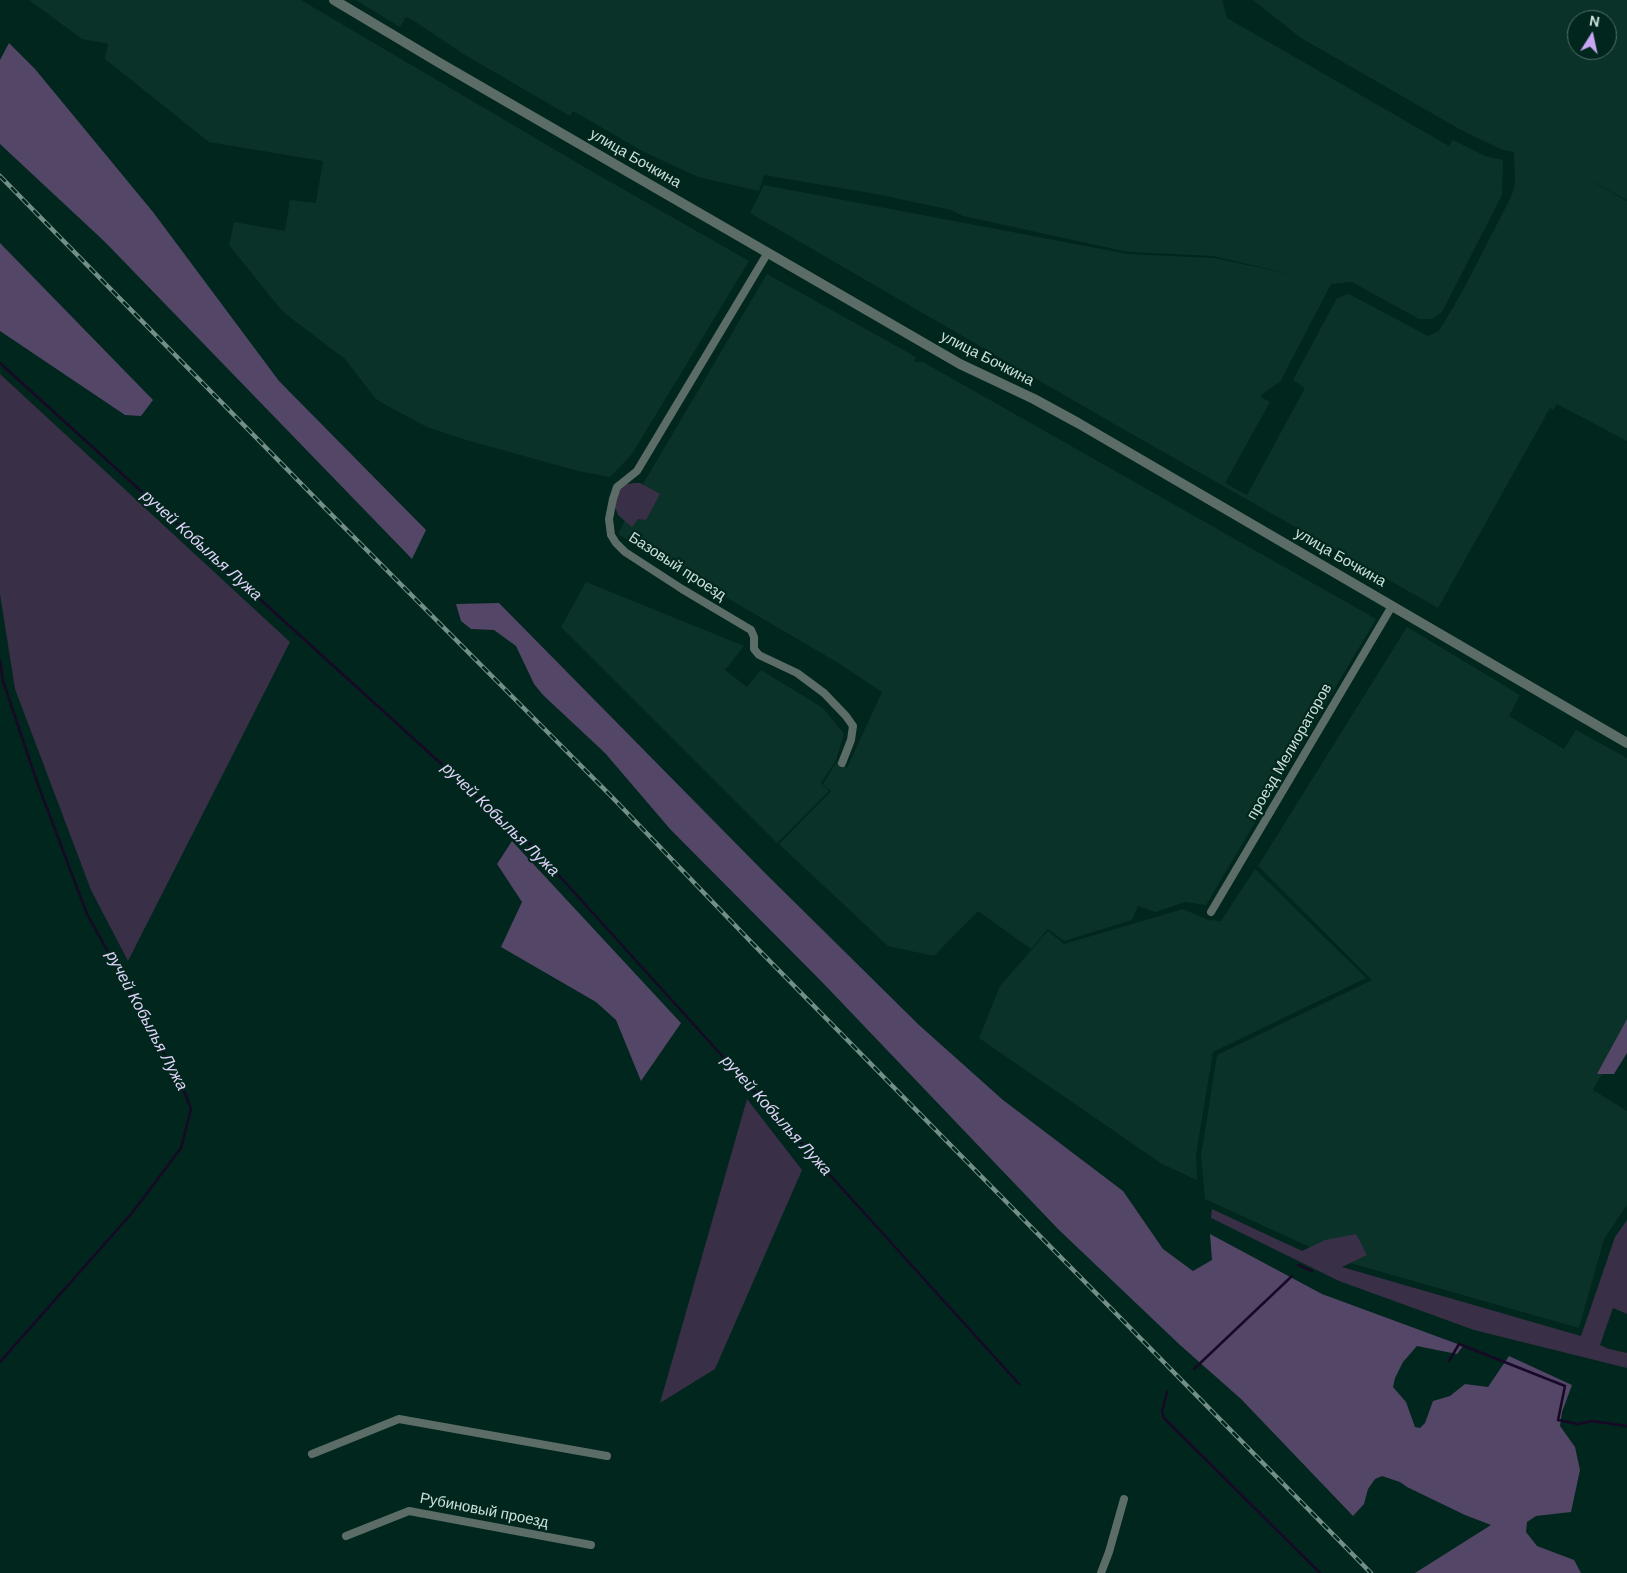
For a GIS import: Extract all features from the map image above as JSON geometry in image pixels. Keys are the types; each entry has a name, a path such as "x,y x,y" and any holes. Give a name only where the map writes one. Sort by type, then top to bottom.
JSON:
{"street":[{"name":"улица Бочкина","path":"334,0 767,254 960,364 1034,399 1078,423 1627,743"},
{"name":"Базовый проезд","path":"767,254 637,471 618,487 612,498 609,518 611,535 625,552 682,590 750,630 754,637 754,649 759,655 797,673 824,693 853,726 851,740 842,763"},
{"name":"проезд Мелиораторов","path":"1211,912 1392,606"},
{"path":"312,1454 400,1419 607,1456"},
{"path":"1101,1573 1124,1499"},
{"name":"Рубиновый проезд","path":"346,1536 409,1511 591,1545"}],"shaded area":[{"path":"29,0 301,0 586,168 749,261 632,454 610,477 578,471 427,427 375,398 345,359 283,312 229,245 234,222 285,231 290,200 316,203 323,161 209,142 105,59 108,44 82,39"},
{"path":"356,0 1222,0 1227,18 1449,146 1453,140 1485,156 1503,160 1502,195 1442,312 1432,319 1419,319 1352,282 1331,284 1280,382 1262,394 1261,397 1270,402 1225,483 1247,495 1305,388 1293,380 1337,298 1349,294 1428,336 1439,331 1461,294 1512,195 1515,183 1514,152 1503,150 1461,130 1301,38 1253,0 1627,0 1627,200 1576,173 1627,201 1627,441 1557,404 1553,410 1550,408 1438,608 1116,425 750,213 764,185 1128,254 1214,258 1294,275 1213,256 1128,252 963,216 951,210 876,194 764,175 759,191 698,177 644,152 573,111 570,116 465,55 406,17 400,27"},
{"path":"9,43 35,69 153,212 279,381 426,530 412,559 105,242 0,144 0,60"},
{"path":"0,243 153,400 141,416 125,415 0,331"},
{"path":"767,274 916,357 914,362 923,362 1376,619 1206,905 1185,902 1155,912 1138,906 1132,920 1064,941 1048,929 1031,949 978,911 934,956 888,946 779,844 831,791 823,784 837,761 847,768 882,692 840,664 618,534 643,484"},
{"path":"0,374 290,642 128,961 91,890 15,689 0,594"},
{"path":"640,483 660,494 646,520 638,519 632,527 618,515 615,507 616,496 620,489 627,484"},
{"path":"586,582 744,646 725,670 747,687 761,670 823,708 844,734 836,760 821,783 829,791 777,843 561,627"},
{"path":"499,603 766,874 919,1025 1003,1100 1123,1191 1163,1249 1193,1271 1212,1260 1210,1234 1322,1294 1463,1346 1457,1354 1417,1346 1403,1362 1393,1387 1406,1402 1415,1427 1420,1428 1425,1423 1433,1401 1450,1396 1465,1384 1488,1387 1509,1356 1572,1385 1562,1412 1560,1426 1575,1447 1580,1470 1571,1512 1536,1516 1527,1522 1526,1532 1537,1546 1574,1560 1581,1573 1415,1573 1491,1525 1465,1515 1400,1482 1382,1476 1375,1479 1368,1489 1364,1504 1353,1516 1241,1399 1180,1345 1058,1229 822,982 670,829 605,753 543,695 534,684 516,646 494,630 471,629 461,621 456,604"},
{"path":"1407,627 1520,695 1509,716 1564,749 1576,730 1627,758 1627,1029 1593,1090 1627,1111 1627,1205 1604,1239 1579,1328 1336,1259 1205,1199 1201,1156 1217,1055 1372,980 1258,866"},
{"path":"512,841 681,1023 641,1081 616,1020 596,1002 501,947 522,902 497,864"},
{"path":"1255,869 1366,978 1213,1052 1196,1155 1197,1180 1162,1164 979,1038 1000,986 1048,931 1064,944 1183,909 1208,920 1221,921"},
{"path":"1627,1019 1627,1053 1614,1074 1597,1074"},
{"path":"747,1099 802,1170 715,1369 660,1403"},
{"path":"1212,1209 1302,1251 1325,1240 1356,1234 1367,1255 1342,1267 1581,1336 1615,1237 1627,1220 1627,1314 1613,1308 1600,1345 1627,1353 1627,1368 1474,1330 1339,1281 1211,1218"}],"waterway":[{"name":"ручей Кобылья Лужа","path":"0,363 535,849 1019,1384"},
{"name":"ручей Кобылья Лужа","path":"0,661 3,681 37,782 87,914 183,1088 191,1109 181,1148 132,1213 0,1362"},
{"path":"1298,1265 1312,1271"},
{"path":"1194,1369 1292,1276"},
{"path":"1449,1361 1459,1344 1565,1386 1558,1420 1578,1424 1592,1421 1627,1426"},
{"path":"1167,1392 1162,1411 1164,1418 1320,1573"}],"railway":[{"path":"0,176 323,506 611,796 753,944 1371,1573"}]}
